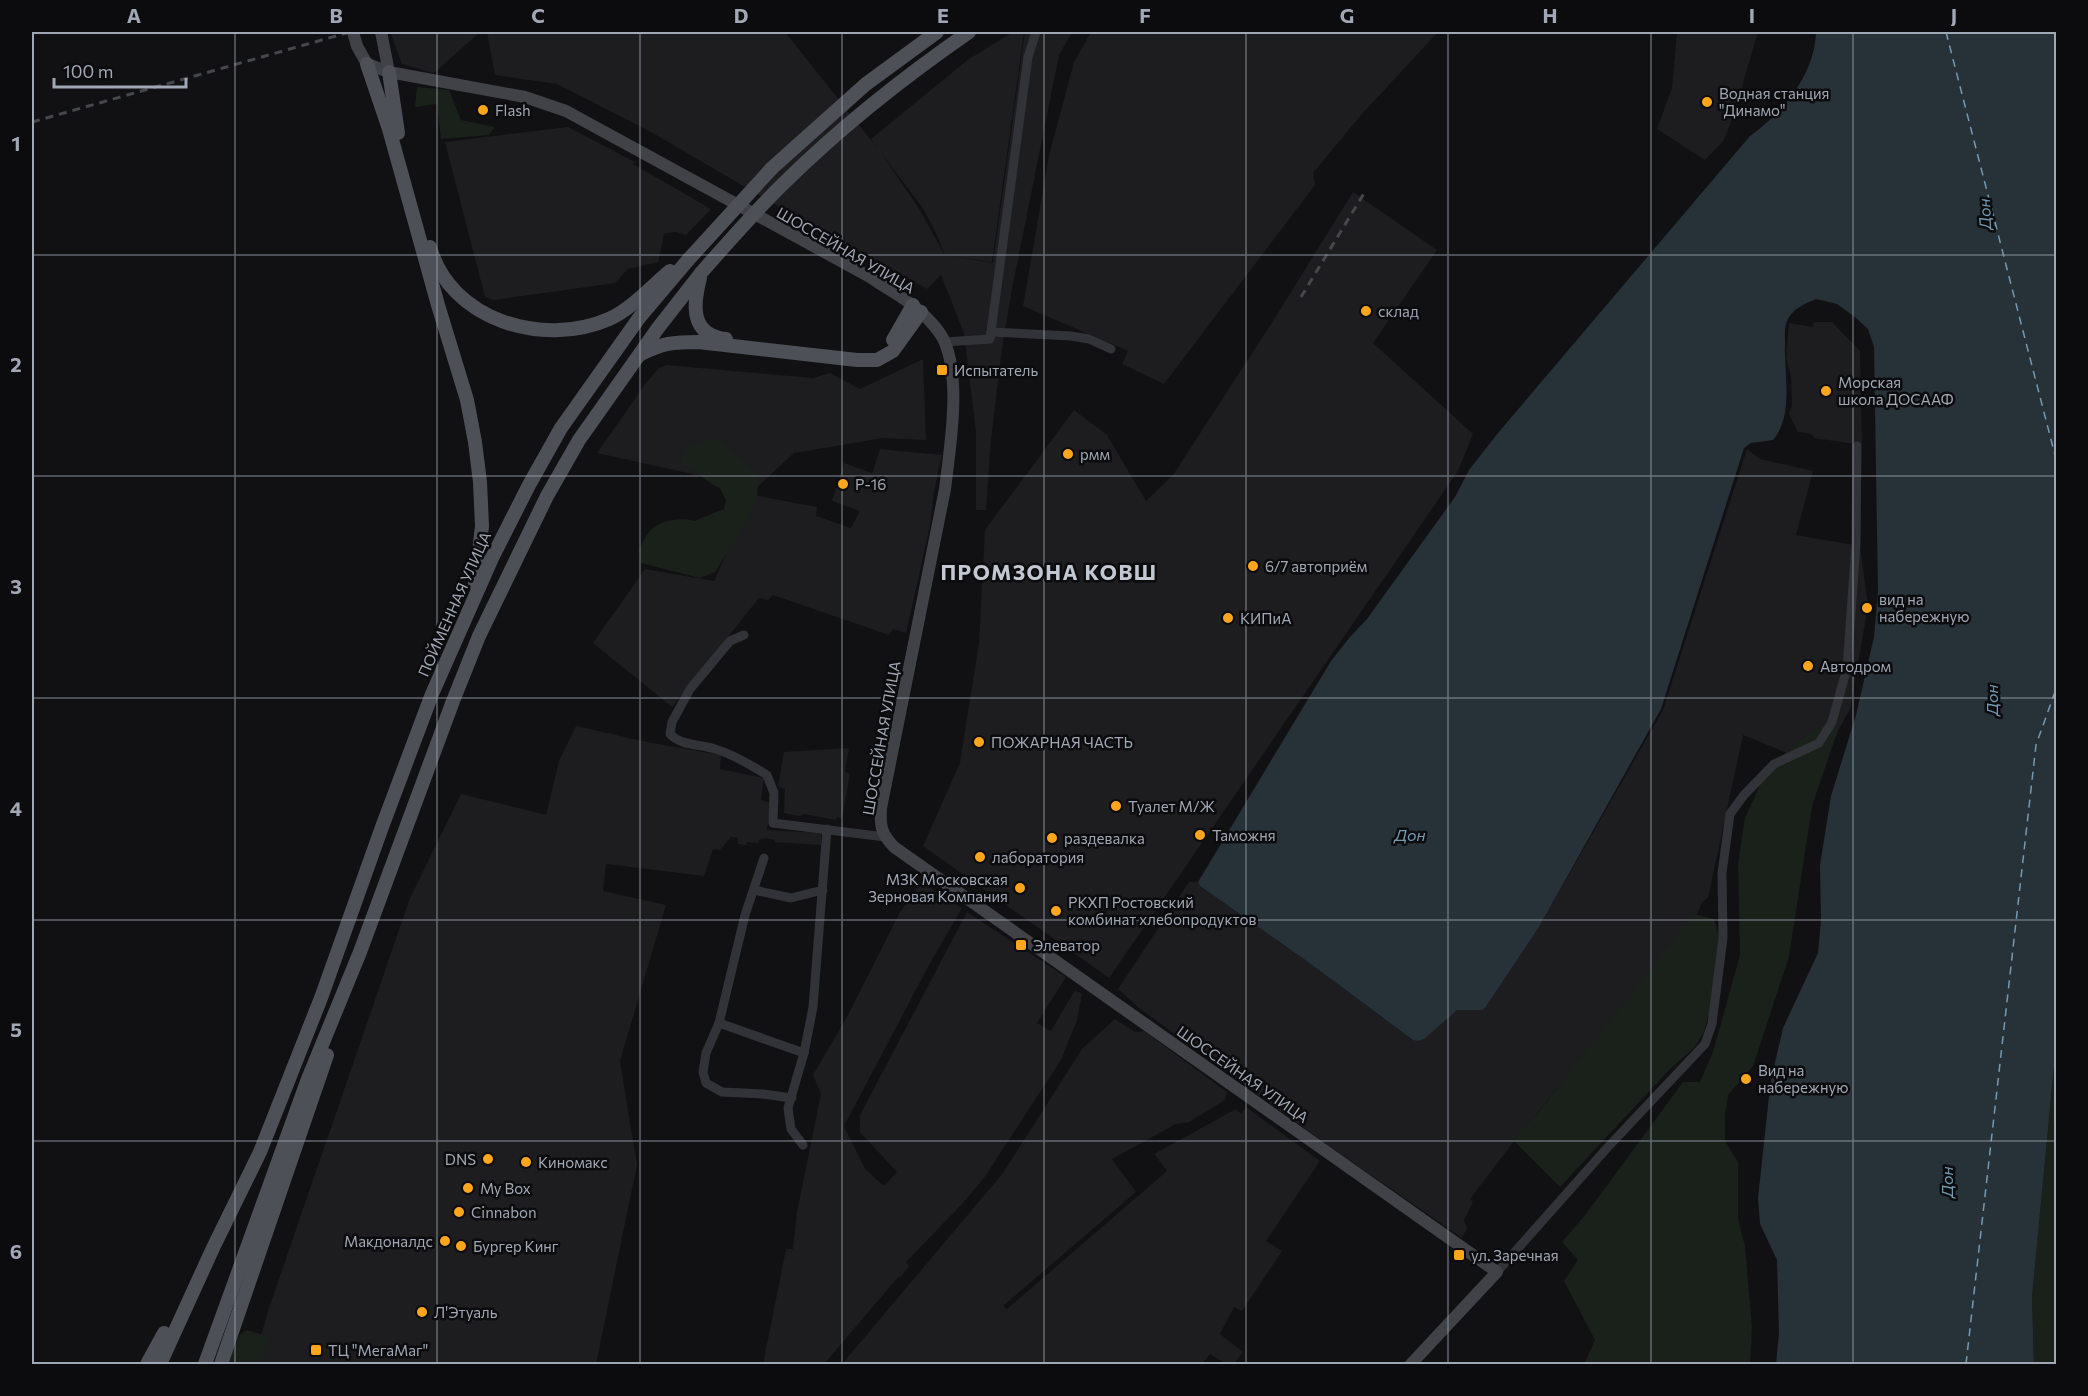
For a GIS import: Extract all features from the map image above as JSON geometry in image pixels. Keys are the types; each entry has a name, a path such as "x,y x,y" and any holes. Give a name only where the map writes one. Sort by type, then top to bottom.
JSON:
{"main road":[{"path":"353,32 357,46 367,64 389,129 467,400 475,442 482,526 476,581 457,640"},
{"path":"381,32 396,124 433,259 447,281 476,310 499,321 546,331 587,326 609,319 626,308 678,264 686,262 741,201 866,84 937,32"},
{"path":"206,1365 308,1079 343,995 453,700 506,578 547,496 579,440 701,273 785,182 878,99 969,32"},
{"path":"367,64 388,72"},
{"path":"376,90 388,72"},
{"name":"ШОССЕЙНАЯ УЛИЦА","path":"388,72 525,97 566,111 870,277 917,309 934,325 945,342 951,366 953,399 951,439 945,489 880,808 880,826 885,837 894,847 1497,1272"},
{"name":"ПОЙМЕННАЯ УЛИЦА","path":"213,1248 260,1152 321,998 420,727 493,556 529,484 561,428 639,318 686,262"},
{"path":"701,273 695,297 695,311 699,325 706,333 717,338 855,353 874,353 888,346 917,309"},
{"path":"639,356 660,345 698,342 846,359 877,360 893,351 906,336 917,309"},
{"path":"221,1365 331,1045 343,995"},
{"path":"147,1365 190,1284 213,1248"},
{"path":"160,1365 213,1248"},
{"path":"1411,1365 1497,1272"}],"street":[{"path":"990,335 1028,57 1036,32"},
{"path":"945,342 990,335 1071,336 1089,339 1111,349"},
{"path":"1497,1272 1607,1148 1705,1044 1712,1024 1723,938 1722,873 1730,814 1744,795 1774,764 1819,743 1832,722 1847,668 1856,544 1857,446"},
{"name":"ШОССЕЙНАЯ УЛИЦА","path":"744,635 730,641 690,689 672,722 670,734 676,741 726,753 767,775 774,793 773,823 885,837"},
{"path":"803,1145 791,1129 788,1116 813,1007 827,829"},
{"path":"765,858 745,915 719,1023 706,1053 703,1072 706,1083 722,1092 792,1098"},
{"path":"754,890 791,898 823,890"},
{"path":"719,1023 804,1053"}],"shaded area":[{"path":"390,32 480,32 434,73 402,64"},
{"path":"487,32 785,32 878,149 871,139 969,59 1013,32 1024,32 992,262 950,256 993,263 1025,32 1072,32 1059,55 1013,284 1002,348 991,440 986,510 976,510 976,432 964,333 941,275 927,289 651,132 557,84 495,75","holes":["882,154 922,207 945,255 918,207"]},
{"path":"1091,32 1438,32 1362,114 1313,173 1315,185 1164,384 1122,364 1128,351 1023,306 1049,155 1074,62"},
{"path":"1677,32 1758,32 1724,140 1705,160 1657,129 1672,88"},
{"path":"417,87 449,90 461,120 495,127 489,135 441,139 437,104 415,107"},
{"path":"568,127 635,162 633,164 711,209 686,235 675,232 664,234 658,262 628,269 615,283 493,300 485,297 445,142"},
{"name":"РКХП Ростовский комбинат хлебопродуктов","path":"1353,192 1437,250 1373,343 1473,434 1458,471 1109,978 923,846 960,763 979,643 985,530 1074,410 1107,435 1146,501 1173,475"},
{"name":"Морская школа ДОСААФ","path":"1814,322 1832,322 1860,351 1862,445 1814,438 1811,434 1798,432 1789,414 1792,405 1791,376 1786,358 1789,323 1813,327"},
{"path":"923,359 926,440 883,438 794,453 756,488 597,453 646,383 659,368 667,365 813,378 830,373 860,389"},
{"path":"718,438 758,476 757,501 737,538 715,572 700,578 641,563 639,550 648,533 656,526 672,520 694,521 724,509 726,500 720,488 682,465 682,456 689,445"},
{"path":"880,449 942,455 930,526 906,633 893,629 889,635 773,595 768,600 759,598 672,707 593,643 645,569 714,581 753,497 817,507 816,516 851,528 860,511 832,501 844,463 872,473"},
{"path":"1747,449 1760,459 1813,471 1796,535 1860,546 1868,606 1850,709 1819,766 1743,735 1708,898 1702,902 1693,924 1514,1141 1470,1199 1473,1202 1464,1220 1467,1228 1462,1238 1322,1141 1139,1008 1118,989 1189,882 1198,882 1200,886 1413,1040 1457,1010 1485,1008 1539,927 1663,710"},
{"path":"1829,722 1838,730 1812,806 1789,957 1753,1066 1728,1095 1725,1115 1725,1141 1738,1162 1738,1219 1745,1246 1752,1327 1750,1364 1584,1364 1595,1340 1564,1281 1578,1260 1562,1242 1586,1214 1683,1082 1700,1082 1713,1052 1740,955 1738,864 1745,818 1766,772 1797,742"},
{"path":"576,726 721,755 720,769 764,778 761,800 771,803 767,830 821,833 821,845 775,842 775,840 766,838 760,839 758,843 747,842 746,845 738,844 738,838 731,837 720,850 713,849 704,876 606,864 603,891 666,905 620,1061 637,1165 596,1364 253,1364 268,1311 410,898 461,794 546,815 559,761"},
{"path":"849,748 845,772 850,774 842,819 784,813 785,789 778,786 784,752"},
{"path":"921,882 962,908 929,965 844,1126 865,1169 884,1186 897,1172 860,1132 860,1115 967,912 1066,977 1037,1023 1051,1031 1075,990 1082,994 1077,1020 1061,1060 984,1178 906,1262 909,1266 900,1278 899,1276 824,1364 763,1364 786,1249 793,1249 797,1212 821,1094 813,1075 848,1015 899,914"},
{"path":"1694,914 1714,919 1719,936 1712,1004 1704,1032 1694,1048 1670,1069 1560,1187 1513,1140 1541,1109"},
{"path":"1115,1019 1135,1032 1144,1031 1227,1092 1225,1100 1189,1122 1176,1124 1112,1159 1136,1192 1003,1306 1007,1309 1167,1171 1154,1154 1236,1109 1241,1114 1246,1107 1320,1161 1266,1241 1282,1251 1242,1311 1234,1307 1220,1334 1243,1352 1234,1364 1226,1364 1210,1354 1202,1364 842,1364 1003,1173 1082,1049"},
{"path":"2056,1045 2056,1364 2034,1364 2032,1297"},
{"path":"246,1330 268,1336 262,1364 227,1364 236,1341"}],"water":[{"name":"Дон","path":"1816,32 2056,32 2056,1045 2032,1297 2034,1364 1776,1364 1779,1333 1777,1260 1760,1224 1758,1198 1770,1087 1783,1028 1818,953 1821,920 1820,865 1831,796 1856,715 1874,637 1878,592 1874,347 1868,329 1837,304 1816,299 1795,310 1787,321 1785,327 1786,407 1784,419 1773,440 1751,443 1744,448 1661,709 1539,927 1485,1008 1457,1010 1424,1039 1413,1040 1200,886 1198,882 1331,661 1367,619 1455,497 1469,470 1750,136 1785,104 1810,63"}],"ferry route":[{"path":"1946,32 2056,459"},
{"path":"1966,1364 2036,745 2056,689"}],"railway":[{"path":"32,122 350,32"},
{"path":"1301,297 1366,190"}],"place":[{"name":"Водная станция \"Динамо\"","path":"1707,102"},
{"name":"Flash","path":"483,110"},
{"name":"склад","path":"1366,311"},
{"name":"Испытатель","path":"942,370"},
{"name":"Морская школа ДОСААФ","path":"1826,391"},
{"name":"рмм","path":"1068,454"},
{"name":"Р-16","path":"843,484"},
{"name":"6/7 автоприём","path":"1253,566"},
{"name":"вид на набережную","path":"1867,608"},
{"name":"КИПиА","path":"1228,618"},
{"name":"Автодром","path":"1808,666"},
{"name":"ПОЖАРНАЯ ЧАСТЬ","path":"979,742"},
{"name":"Туалет М/Ж","path":"1116,806"},
{"name":"Таможня","path":"1200,835"},
{"name":"раздевалка","path":"1052,838"},
{"name":"лаборатория","path":"980,857"},
{"name":"МЗК Московская Зерновая Компания","path":"1020,888"},
{"name":"РКХП Ростовский комбинат хлебопродуктов","path":"1056,911"},
{"name":"Элеватор","path":"1021,945"},
{"name":"Вид на набережную","path":"1746,1079"},
{"name":"DNS","path":"488,1159"},
{"name":"Киномакс","path":"526,1162"},
{"name":"My Box","path":"468,1188"},
{"name":"Cinnabon","path":"459,1212"},
{"name":"Макдоналдс","path":"445,1241"},
{"name":"Бургер Кинг","path":"461,1246"},
{"name":"ул. Заречная","path":"1459,1255"},
{"name":"Л'Этуаль","path":"422,1312"},
{"name":"ТЦ \"МегаМаг\"","path":"316,1350"}],"district":[{"name":"ПРОМЗОНА КОВШ","path":"1049,571"}]}
